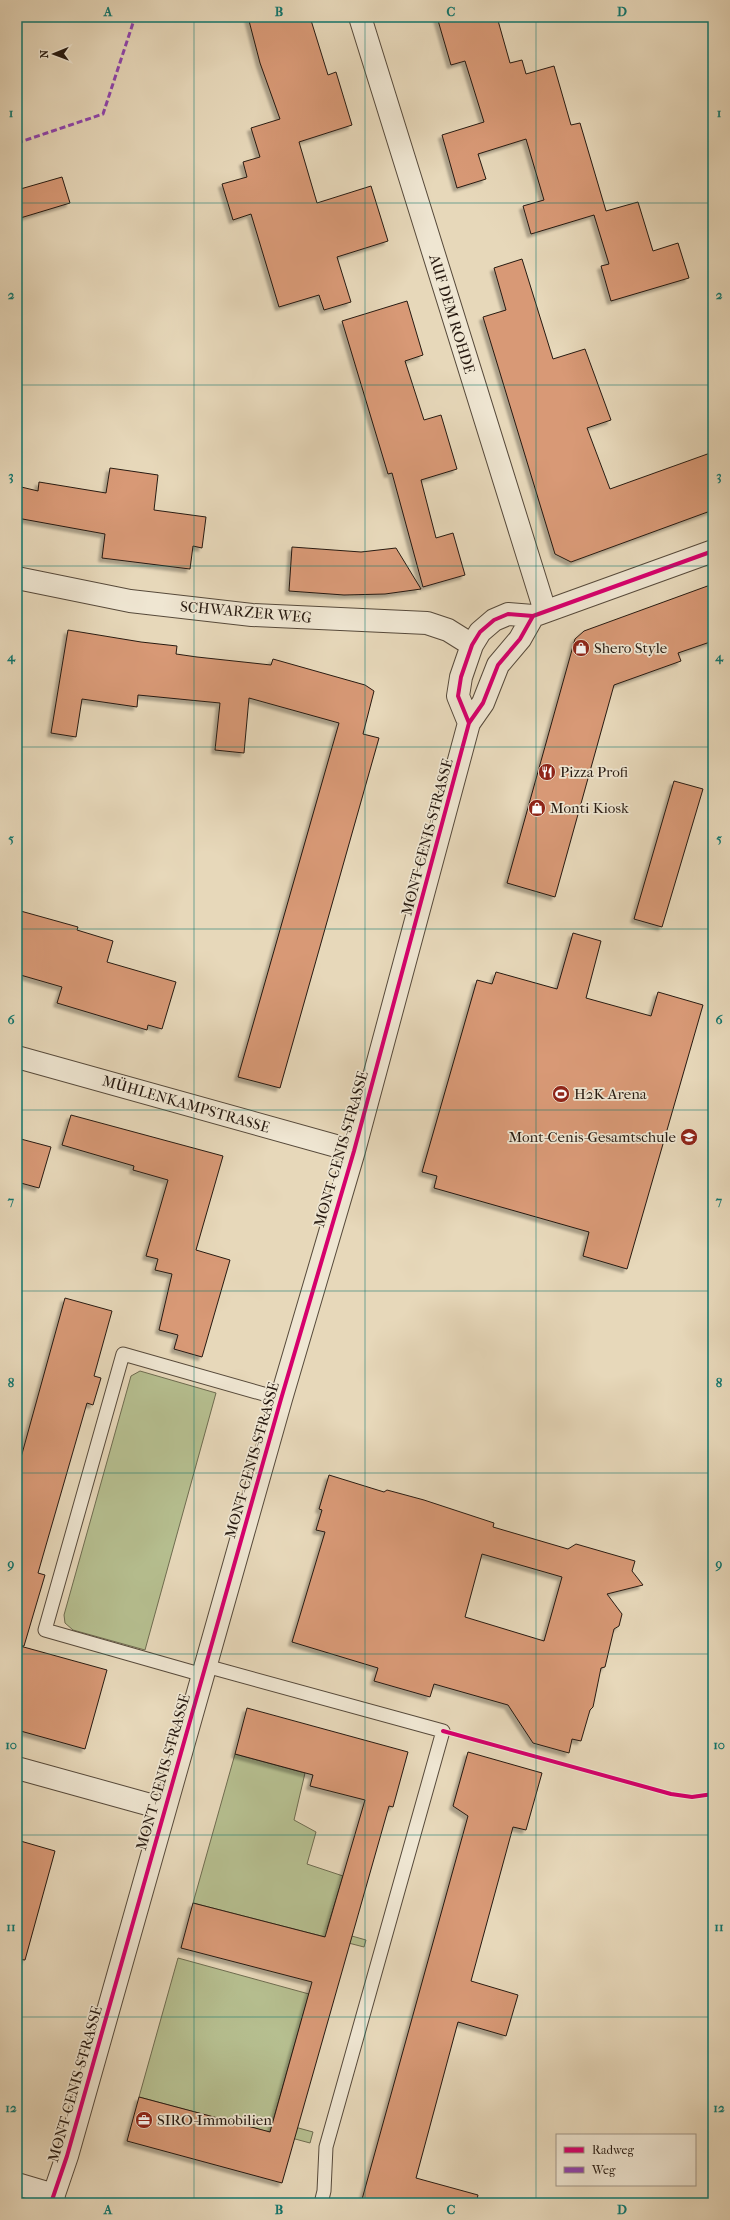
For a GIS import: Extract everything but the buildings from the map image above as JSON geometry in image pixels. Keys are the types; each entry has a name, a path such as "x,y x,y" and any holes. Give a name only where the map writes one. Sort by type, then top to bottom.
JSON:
{"street":[{"name":"AUF DEM ROHDE","path":"360,17 539,614"},
{"path":"469,722 458,696 461,677 472,645 480,632 494,620 508,614 539,614 713,551"},
{"name":"SCHWARZER WEG","path":"17,578 130,601 252,615 427,622 448,630 472,645"},
{"name":"MONT-CENIS-STRASSE","path":"52,2199 69,2149 281,1399 354,1151 469,722 483,703 498,665 539,614"},
{"name":"MÜHLENKAMPSTRASSE","path":"17,1056 354,1151"},
{"path":"17,1768 165,1809"},
{"path":"17,2184 52,2199"}],"lane":[{"name":"MONT-CENIS-STRASSE","path":"281,1399 123,1354 46,1630 443,1731 326,2146 324,2191 321,2203"}],"green space":[{"path":"140,1371 216,1393 145,1650 73,1630 65,1623 64,1615 131,1376"},
{"path":"235,1754 305,1773 294,1820 316,1832 307,1864 343,1876 327,1929 366,1940 364,1947 193,1903"},
{"path":"178,1958 309,1994 273,2121 313,2132 310,2143 139,2097"}],"marked path":[{"path":"17,143 103,114 135,17"}],"cycle path":[{"path":"469,723 458,696 461,677 472,645 480,632 494,620 508,614 533,616 713,551"},
{"path":"51,2203 67,2156 281,1399 354,1151 469,723 483,703 498,665 520,639 533,616"},
{"path":"443,1731 671,1794 692,1797 713,1794"}],"place":[{"name":"Shero Style","path":"581,648"},
{"name":"Pizza Profi","path":"547,772"},
{"name":"Monti Kiosk","path":"537,808"},
{"name":"H2K Arena","path":"561,1094"},
{"name":"Mont-Cenis-Gesamtschule","path":"689,1137"},
{"name":"SIRO-Immobilien","path":"144,2120"}]}
